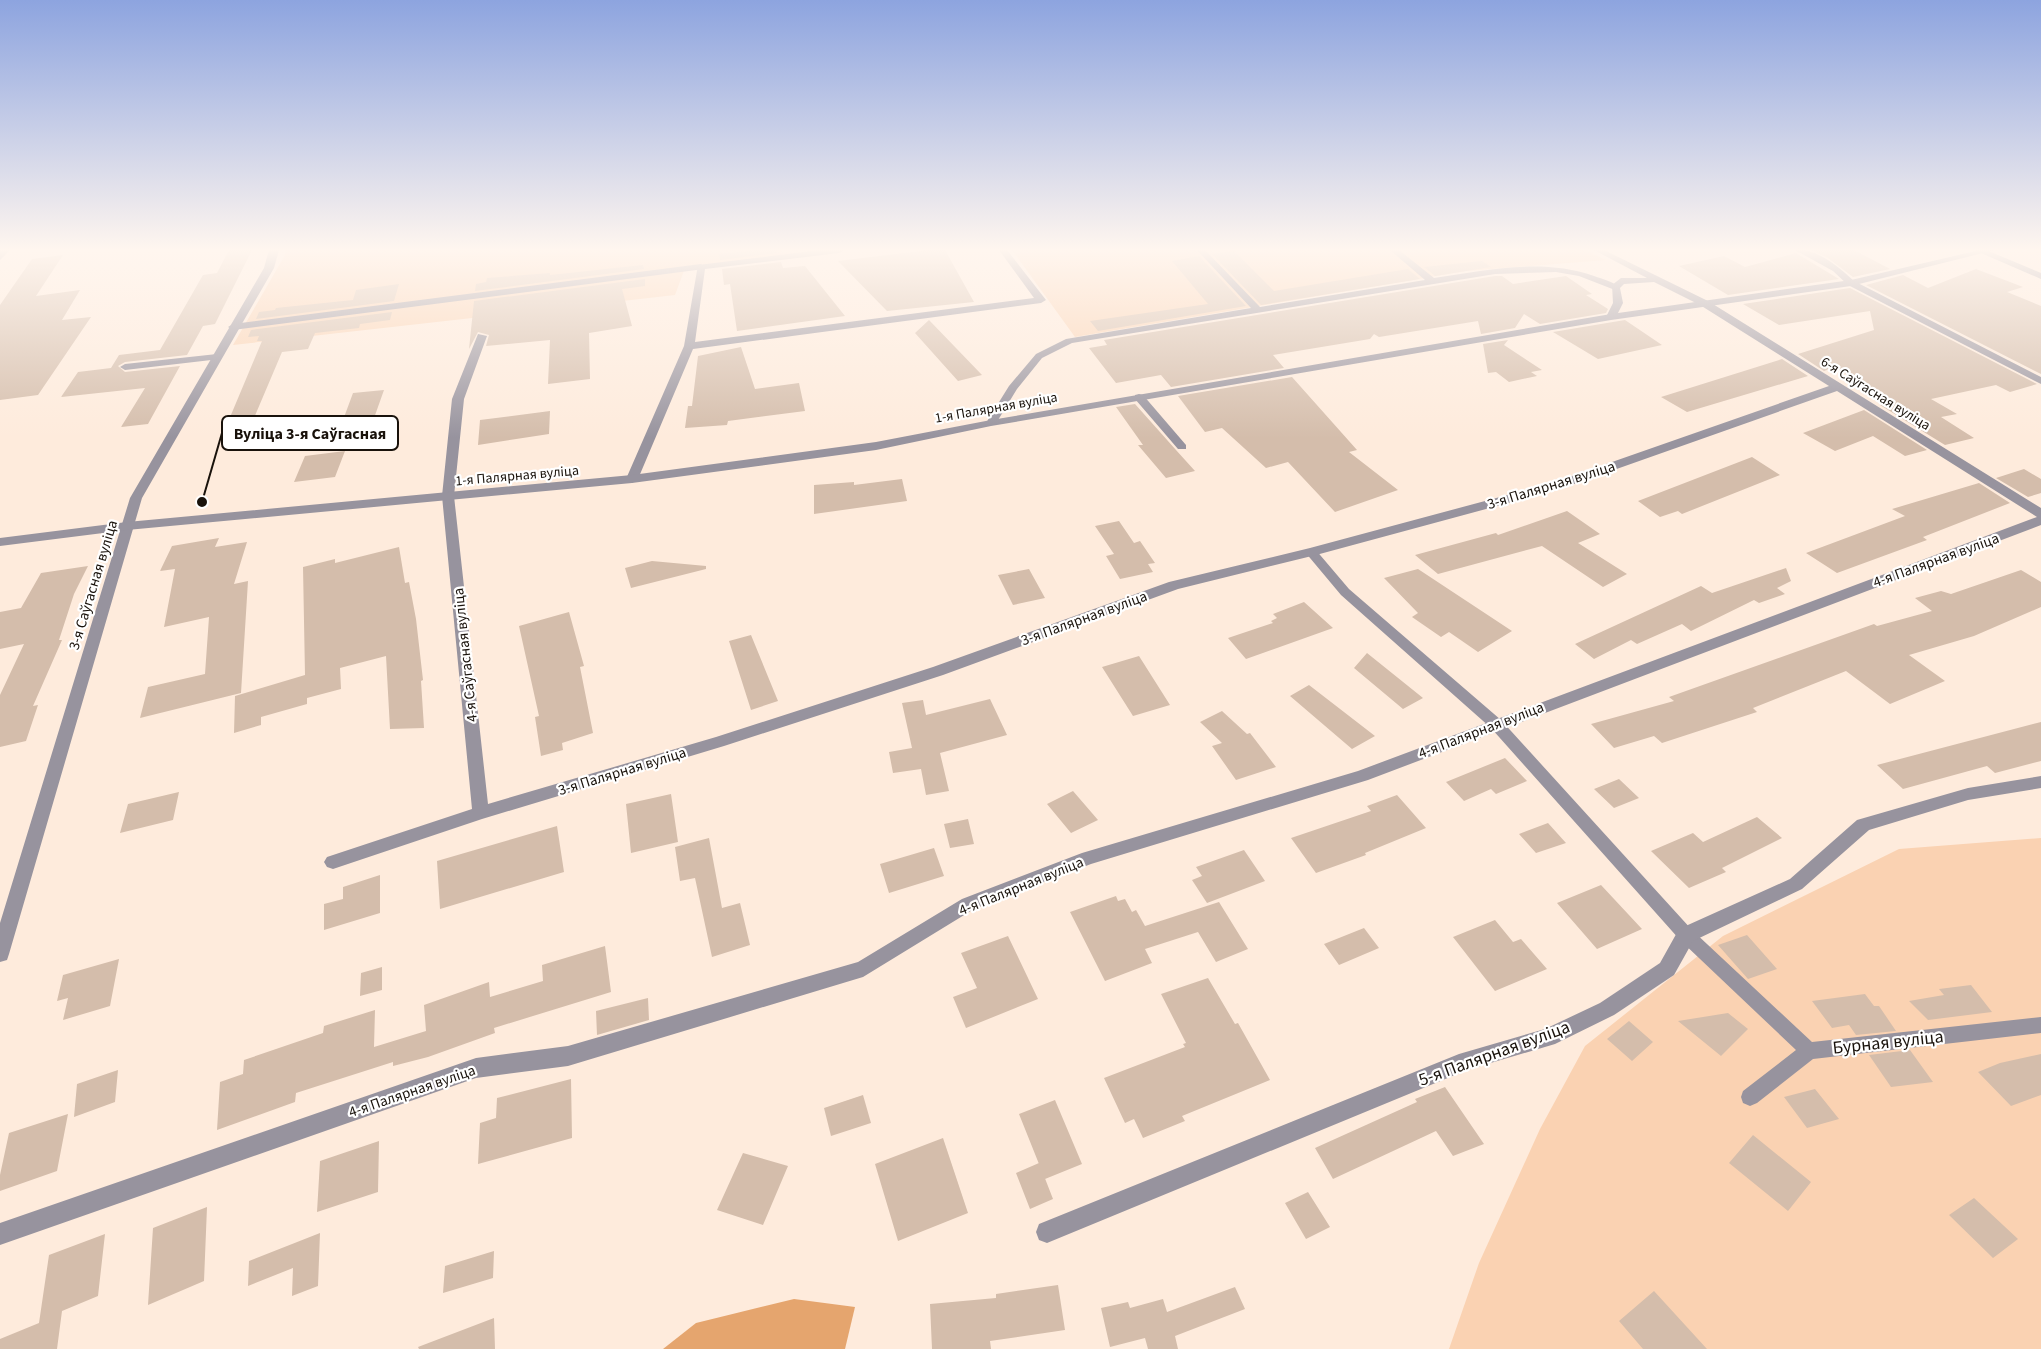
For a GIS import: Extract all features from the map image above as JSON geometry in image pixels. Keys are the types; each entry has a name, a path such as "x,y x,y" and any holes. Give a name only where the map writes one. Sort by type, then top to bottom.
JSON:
{"street":[{"name":"3-я Саўгасная вуліца","path":"0,954 136,498 242,313"},
{"path":"632,479 689,346 694,313"},
{"path":"689,346 942,313"},
{"path":"1611,317 1613,313"},
{"name":"1-я Палярная вуліца","path":"0,542 127,526 632,479 876,446 1139,397 1410,354 1638,313"},
{"name":"6-я Саўгасная вуліца","path":"1720,313 2041,514"},
{"path":"1909,313 2041,381"},
{"name":"4-я Саўгасная вуліца","path":"481,813 448,496 458,399 482,336"},
{"name":"3-я Палярная вуліца","path":"333,862 481,813 718,742 938,671 1174,585 1311,552 1556,486 1838,387"},
{"name":"4-я Палярная вуліца","path":"0,1234 476,1068 568,1056 863,969 969,904 1088,858 1362,776 2041,520"},
{"path":"1686,935 1796,884 1863,825 1968,794 2041,782"},
{"name":"5-я Палярная вуліца","path":"1047,1232 1466,1061 1548,1037 1606,1009 1667,969 1686,935"}],"lane":[{"path":"233,327 343,313"},
{"path":"991,423 1013,388 1039,356 1069,341 1247,313"},
{"path":"125,367 217,357"},
{"path":"1139,397 1182,447"},
{"path":"1311,552 1346,592 1496,724 1686,935 1809,1051 1750,1097"},
{"name":"Бурная вуліца","path":"1809,1051 2041,1025"}],"shaded area":[{"path":"252,313 516,313 233,345"},
{"path":"1058,313 1217,313 1075,337"},
{"path":"2041,838 2041,1349 1449,1349 1479,1263 1540,1129 1585,1046 1723,936 1899,849"},
{"path":"794,1299 855,1307 845,1349 663,1349 696,1323"}],"building":[{"path":"0,313 66,313 62,320 91,317 38,395 0,400"},
{"path":"181,313 221,313 215,324 203,326 187,355 125,362 118,366 125,372 180,366 148,424 121,427 145,388 61,397 78,372 111,368 119,355 160,350"},
{"path":"259,313 302,313 256,319"},
{"path":"392,313 390,320 360,324 359,328 315,333 308,349 282,352 254,418 228,422 262,341 257,341 259,336 248,337 251,330"},
{"path":"473,313 628,313 632,326 589,333 590,379 548,384 550,340 486,346 489,335 478,332 469,349"},
{"path":"734,313 843,313 845,316 737,331"},
{"path":"1146,313 1205,313 1098,331 1090,321"},
{"path":"1269,313 1606,313 1540,324 1524,314 1515,328 1481,334 1478,321 1379,337 1374,334 1370,339 1273,355 1284,368 1171,387 1161,375 1116,383 1089,348 1107,345 1104,340"},
{"path":"1758,313 1857,313 1779,325"},
{"path":"1870,313 1899,313 2037,384 2010,392 1996,385 1931,399 1957,414 1941,417 1974,438 1945,445 1880,405 1892,403 1835,367 1824,371 1798,354 1874,330"},
{"path":"1921,313 2041,313 2041,374"},
{"path":"929,320 982,375 958,381 915,333"},
{"path":"1625,320 1662,345 1598,359 1553,332"},
{"path":"1508,340 1504,345 1542,370 1531,372 1537,376 1509,382 1496,372 1488,373 1483,344"},
{"path":"741,347 755,389 799,383 805,411 728,421 727,425 685,428 688,406 692,406 698,356"},
{"path":"1782,359 1808,376 1687,412 1661,397"},
{"path":"1292,377 1357,450 1349,452 1398,490 1335,512 1288,462 1266,468 1222,428 1205,432 1178,396"},
{"path":"384,390 368,435 336,439 353,393"},
{"path":"1135,404 1195,471 1166,478 1138,445 1143,445 1116,407"},
{"path":"1864,410 1927,450 1905,456 1873,436 1835,451 1803,433"},
{"path":"550,411 549,434 478,445 480,420"},
{"path":"345,451 335,477 294,482 305,456"},
{"path":"1752,457 1780,475 1682,514 1678,511 1660,517 1638,501"},
{"path":"2024,469 2041,479 2041,493 2028,497 1996,478"},
{"path":"902,479 907,501 814,514 814,485 854,482 854,485"},
{"path":"1979,483 2010,503 1923,537 1927,540 1837,573 1806,553 1905,516 1892,509"},
{"path":"1567,511 1600,534 1578,543 1627,574 1603,587 1542,546 1438,574 1415,555 1496,533 1498,535"},
{"path":"1119,521 1134,543 1140,541 1155,563 1148,564 1153,572 1120,579 1106,556 1114,554 1095,526"},
{"path":"219,538 215,547 247,542 234,584 248,581 241,693 140,718 148,687 205,674 209,617 164,627 175,569 160,571 172,546"},
{"path":"399,547 405,583 409,582 416,619 423,680 421,681 424,728 390,729 386,656 340,668 341,689 307,698 307,704 261,717 261,725 234,733 235,696 305,675 303,567 335,559 335,563"},
{"path":"652,561 706,566 706,569 631,588 625,568"},
{"path":"88,566 74,594 59,640 62,640 33,706 38,705 26,741 0,747 0,695 24,644 0,649 0,612 21,608 41,573"},
{"path":"1786,568 1791,581 1777,588 1785,594 1759,603 1754,600 1691,631 1682,624 1637,644 1631,640 1594,659 1575,644 1701,586 1712,593"},
{"path":"1029,569 1045,598 1013,605 998,575"},
{"path":"1418,569 1512,631 1478,652 1449,632 1441,637 1412,617 1418,613 1384,578"},
{"path":"2021,570 2041,582 2041,607 1974,636 1909,655 1945,681 1890,704 1846,671 1753,708 1757,712 1662,743 1654,736 1614,748 1591,724 1674,701 1669,697 1874,624 1877,626 1932,611 1915,598 1941,591 1951,594"},
{"path":"1304,602 1333,628 1246,659 1228,638 1273,623 1271,621 1277,618 1273,614"},
{"path":"569,612 584,666 580,667 593,733 562,743 563,750 541,756 535,717 539,716 519,626"},
{"path":"751,635 778,701 751,710 729,641"},
{"path":"1367,653 1423,698 1403,709 1354,668"},
{"path":"1139,656 1170,705 1133,716 1102,667"},
{"path":"1309,685 1375,736 1352,749 1290,696"},
{"path":"990,699 1007,735 940,753 949,791 926,795 921,769 893,773 889,752 912,748 902,703 923,700 926,715"},
{"path":"1222,711 1247,734 1250,733 1276,767 1236,780 1212,746 1222,743 1200,722"},
{"path":"2041,722 2041,761 1995,773 1987,766 1903,789 1877,765"},
{"path":"1505,758 1527,781 1496,794 1491,789 1464,801 1446,782"},
{"path":"1619,779 1639,798 1614,808 1594,789"},
{"path":"1073,791 1098,820 1071,833 1047,804"},
{"path":"179,792 173,820 120,833 128,804"},
{"path":"671,794 678,842 631,853 626,804"},
{"path":"1397,795 1426,828 1365,853 1366,855 1316,873 1291,838 1371,811 1367,806"},
{"path":"1757,817 1782,838 1722,868 1726,872 1689,888 1651,851 1693,833 1703,842"},
{"path":"968,819 974,844 950,848 944,824"},
{"path":"1548,823 1566,843 1536,853 1519,834"},
{"path":"557,826 564,872 440,909 437,861"},
{"path":"709,838 722,908 740,903 750,945 712,957 695,878 680,881 675,847"},
{"path":"934,848 944,876 889,893 880,864"},
{"path":"1244,850 1265,881 1207,903 1192,880 1202,876 1196,867"},
{"path":"380,875 380,913 324,930 324,904 343,899 343,887"},
{"path":"1601,885 1642,929 1597,949 1557,903"},
{"path":"1116,896 1118,901 1125,899 1132,912 1136,910 1145,926 1219,902 1248,949 1216,962 1198,932 1145,949 1152,963 1105,981 1070,912"},
{"path":"1495,920 1513,942 1521,939 1547,969 1495,991 1453,937"},
{"path":"1364,928 1379,948 1339,965 1324,944"},
{"path":"1747,935 1777,969 1748,979 1718,945"},
{"path":"1008,936 1038,999 966,1028 953,997 977,988 961,953"},
{"path":"605,946 611,992 494,1028 495,1033 428,1057 393,1066 393,1062 296,1093 295,1102 217,1130 220,1082 243,1074 244,1060 323,1033 324,1026 375,1010 374,1047 426,1031 424,1005 489,982 490,997 543,981 542,965"},
{"path":"119,959 110,1006 63,1020 68,998 57,1001 63,975"},
{"path":"382,967 382,990 360,996 361,973"},
{"path":"1208,978 1235,1024 1238,1023 1270,1080 1182,1116 1185,1121 1143,1138 1134,1119 1125,1123 1104,1078 1185,1047 1183,1044 1186,1043 1161,994"},
{"path":"1971,985 1992,1012 1928,1020 1909,1001 1944,995 1939,989"},
{"path":"1865,994 1874,1006 1879,1006 1896,1031 1856,1035 1849,1025 1832,1028 1812,1001"},
{"path":"648,998 649,1020 597,1035 596,1011"},
{"path":"1728,1013 1748,1029 1721,1056 1678,1021"},
{"path":"1629,1021 1653,1042 1632,1061 1607,1039"},
{"path":"1910,1050 1933,1082 1891,1087 1869,1055"},
{"path":"2041,1054 2041,1095 2011,1106 1978,1072 2000,1063"},
{"path":"118,1070 115,1102 74,1117 77,1084"},
{"path":"571,1079 572,1138 478,1164 480,1123 496,1118 497,1098"},
{"path":"1445,1087 1484,1144 1453,1156 1436,1131 1333,1179 1315,1148 1417,1102 1415,1099"},
{"path":"1815,1089 1839,1119 1807,1128 1784,1097"},
{"path":"863,1095 871,1123 831,1136 824,1108"},
{"path":"1055,1100 1082,1164 1045,1179 1019,1114"},
{"path":"68,1114 57,1171 0,1191 0,1175 9,1133"},
{"path":"1753,1135 1811,1182 1788,1211 1729,1163"},
{"path":"943,1138 968,1213 898,1241 875,1164"},
{"path":"379,1141 378,1192 317,1212 320,1161"},
{"path":"743,1153 788,1166 763,1225 717,1210"},
{"path":"1039,1163 1053,1199 1030,1209 1016,1173"},
{"path":"1308,1192 1330,1227 1306,1239 1285,1203"},
{"path":"1974,1198 2018,1239 1993,1258 1949,1215"},
{"path":"207,1207 204,1281 148,1305 153,1228"},
{"path":"320,1233 318,1286 292,1296 293,1268 248,1286 249,1261"},
{"path":"105,1234 98,1296 62,1311 57,1349 0,1349 0,1339 39,1323 49,1255"},
{"path":"494,1251 493,1278 443,1293 445,1266"},
{"path":"1058,1285 1065,1330 990,1341 991,1349 932,1349 930,1304 996,1298 996,1294"},
{"path":"1235,1287 1245,1309 1175,1336 1178,1349 1148,1349 1145,1338 1110,1347 1101,1308 1128,1302 1130,1308 1163,1299 1167,1312"},
{"path":"1654,1291 1707,1349 1643,1349 1619,1321"},
{"path":"494,1318 495,1349 419,1349 418,1347"}],"place":[{"name":"Вуліца 3-я Саўгасная","path":"202,502"}]}
